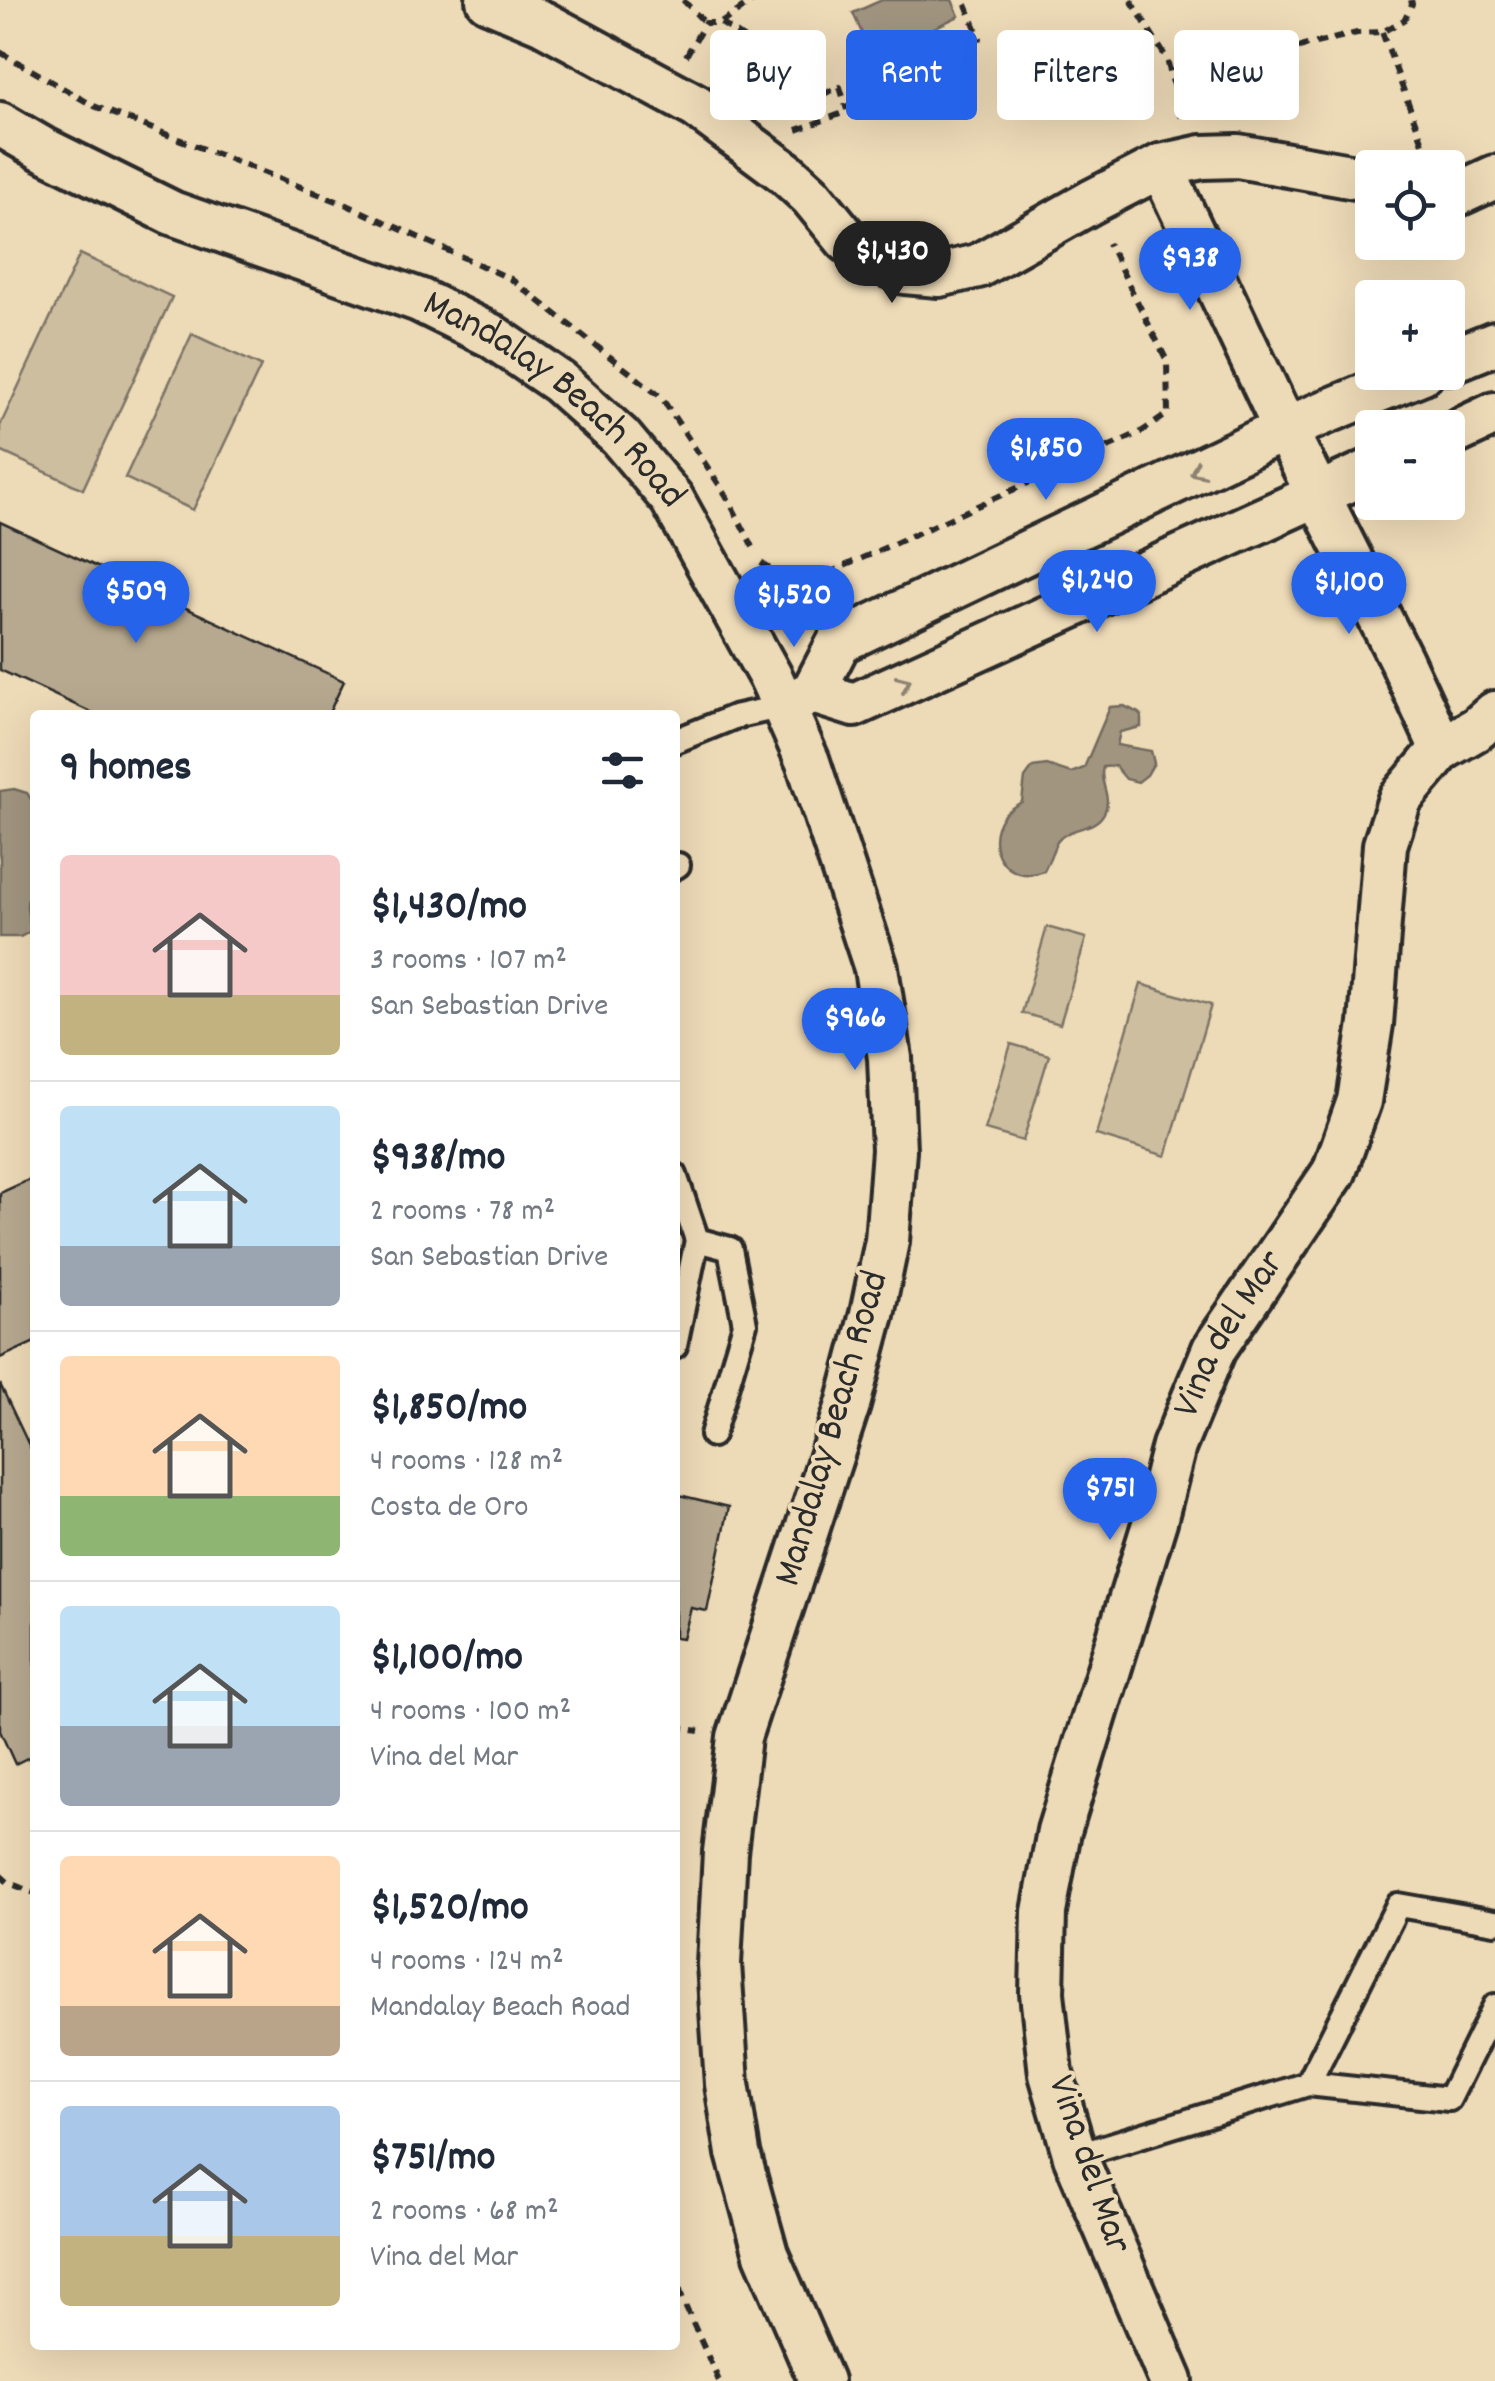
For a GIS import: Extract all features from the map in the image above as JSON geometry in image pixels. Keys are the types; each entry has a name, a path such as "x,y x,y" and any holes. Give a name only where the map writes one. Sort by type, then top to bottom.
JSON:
{"street":[{"path":"488,0 549,12 715,119 811,196 846,240 870,258 905,272 939,275 978,266 1091,202 1190,161 1238,156 1355,177"},
{"name":"Mandalay Beach Road","path":"0,124 172,213 419,300 492,336 560,382 620,437 672,499 772,680 798,699 808,762 876,968 890,1058 894,1150 886,1241 848,1405 739,1737 724,1852 719,1964 727,2084 738,2152 766,2254 821,2381"},
{"path":"1190,161 1285,429 1442,749"},
{"path":"1465,191 1495,177"},
{"path":"1465,355 1495,343"},
{"path":"1355,478 854,705 798,699 839,642 1285,429 1379,390"},
{"path":"1465,428 1495,414"},
{"name":"Vina del Mar","path":"1171,2381 1075,2156 1051,2074 1042,1993 1044,1912 1058,1832 1181,1430 1214,1349 1334,1172 1359,1101 1371,1024 1384,844 1400,799 1442,749 1495,713"}],"lane":[{"path":"680,739 734,717 798,699"},
{"path":"680,1190 697,1240 680,1324"},
{"path":"697,1240 730,1250 746,1324 712,1435"},
{"path":"1308,2084 1398,1905 1495,1922"},
{"path":"1075,2156 1308,2084 1448,2099 1495,2006"}],"path":[{"path":"683,0 705,23 721,23 776,60 797,105 840,87 846,110 786,135"},
{"path":"721,23 754,0"},
{"path":"964,0 977,30"},
{"path":"1131,0 1167,59 1190,161"},
{"path":"1190,161 1239,76 1266,55 1357,33 1382,32 1404,20 1411,0"},
{"path":"666,90 705,23"},
{"path":"1382,32 1426,150"},
{"path":"0,52 94,106 348,205 511,279 661,398 726,494 763,566 784,578 829,573 1141,432 1168,414 1167,361 1106,237"},
{"path":"0,1875 30,1891"},
{"path":"680,2290 719,2381"}],"shaded area":[{"path":"882,0 952,0 959,16 930,30 861,30 853,13"},
{"path":"80,254 172,297 83,489 0,451 0,426"},
{"path":"192,334 261,366 193,510 125,478"},
{"path":"1124,706 1141,714 1141,727 1120,732 1117,745 1151,751 1154,763 1147,775 1138,782 1126,779 1115,766 1103,767 1107,801 1100,819 1062,837 1044,871 1019,873 1009,868 997,851 997,828 1005,814 1022,802 1025,778 1033,767 1047,765 1071,773 1084,768 1110,707"},
{"path":"14,789 30,798 27,908 30,932 20,937 0,937 0,791"},
{"path":"1047,927 1086,938 1060,1024 1022,1013"},
{"path":"1141,984 1211,1005 1166,1156 1096,1135"},
{"path":"1011,1044 1049,1055 1023,1141 985,1130"}],"building":[{"path":"0,522 344,681 330,710 86,710 0,670"},
{"path":"30,1179 30,1344 0,1358 0,1193"},
{"path":"0,1384 30,1447 30,1756 15,1764 0,1731"},
{"path":"680,1495 729,1507 707,1611 691,1608 683,1639"}]}
